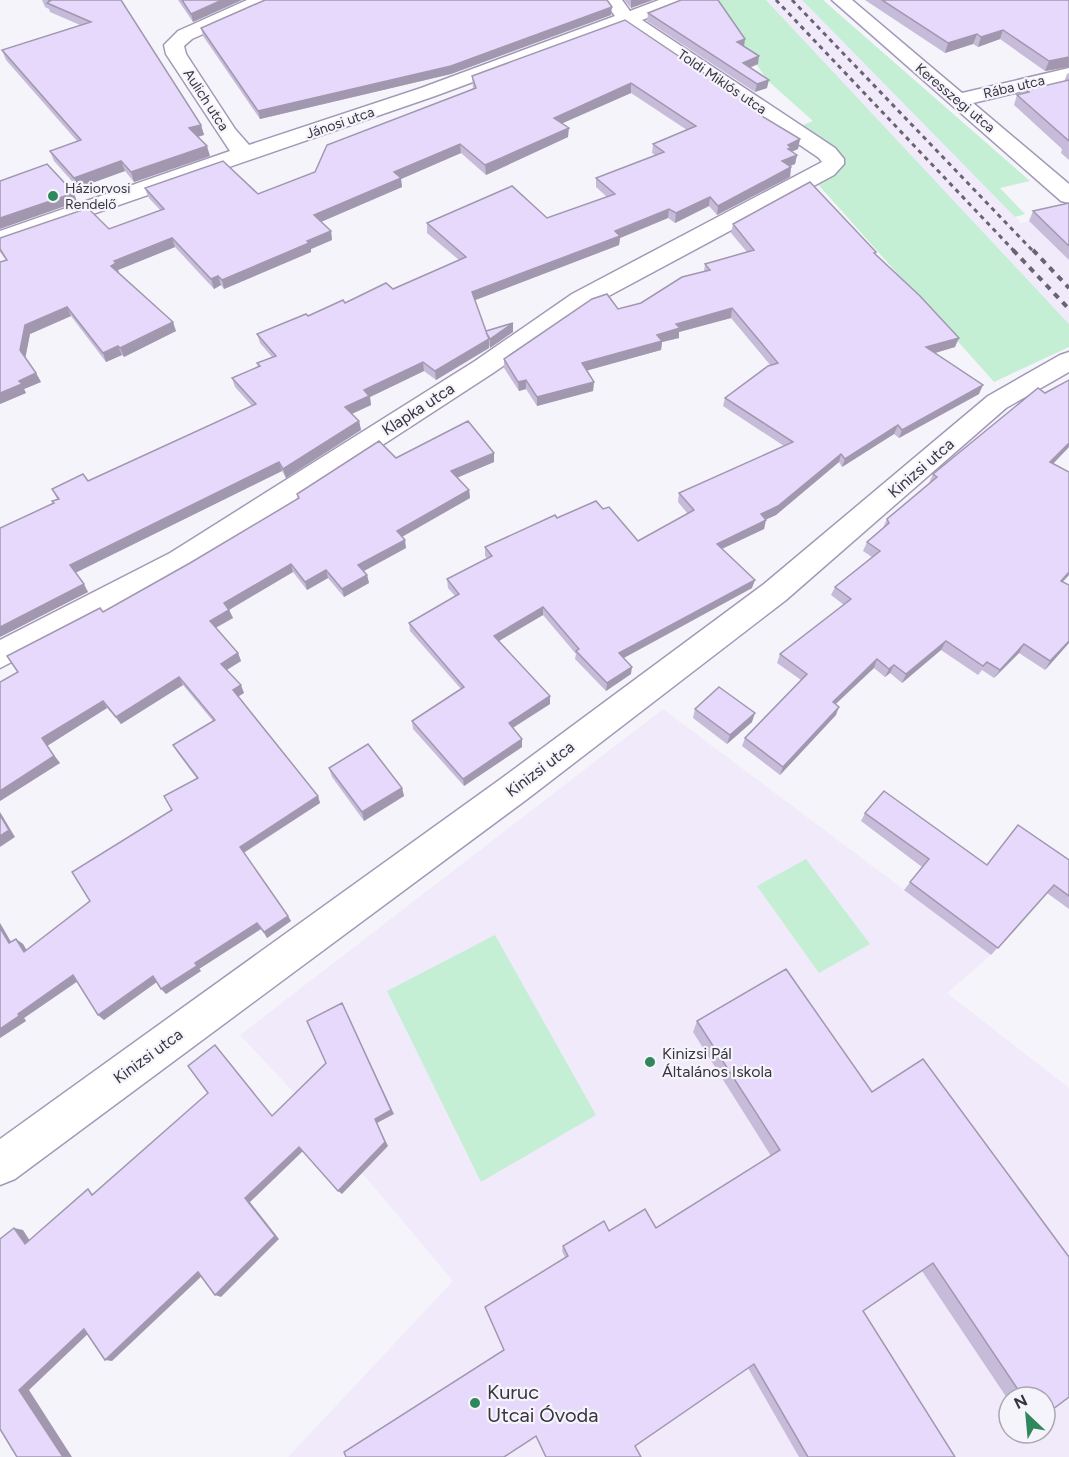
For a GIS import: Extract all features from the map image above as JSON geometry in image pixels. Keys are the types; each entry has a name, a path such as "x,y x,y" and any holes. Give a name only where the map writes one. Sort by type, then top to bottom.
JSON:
{"street":[{"name":"Aulich utca","path":"245,155 227,133 176,54 176,42 185,35 263,0"},
{"name":"Toldi Miklós utca","path":"612,0 626,18 827,153 834,162"},
{"name":"Jánosi utca","path":"0,239 87,207 428,93 677,0"},
{"name":"Keresszegi utca","path":"841,0 1069,196"},
{"name":"Rába utca","path":"958,100 1069,74"},
{"name":"Klapka utca","path":"0,655 181,561 484,367 565,310 826,170 834,162"},
{"name":"Kinizsi utca","path":"0,1164 514,789 775,592 998,402 1069,361"}],"shaded area":[{"path":"766,0 802,0 1021,223 1029,221 1069,260 1069,324"},
{"name":"Kinizsi Pál Általános Iskola","path":"663,709 991,955 947,993 1069,1088 1069,1457 288,1457 453,1281 299,1098 240,1035"}],"green space":[{"path":"713,0 766,0 1069,324 1069,347 994,382 815,181 837,170 798,127 813,121 767,80"},
{"path":"802,0 823,0 1030,181 1000,188 1025,214 1015,217"},
{"path":"806,859 870,944 819,973 757,886"},
{"path":"495,935 596,1115 481,1182 387,991"}],"building":[{"path":"48,0 121,0 201,125 189,128 207,146 131,172 121,161 74,178 50,151 81,140 2,50 91,22 47,3 50,1"},
{"path":"182,0 222,0 191,14"},
{"path":"265,0 607,0 612,7 451,66 258,111 201,28"},
{"path":"681,0 718,0 745,39 737,42 759,56 743,63 769,80 757,84 648,13"},
{"path":"882,0 1069,0 1069,57 1049,61 1003,30 981,37 977,34 948,43"},
{"path":"625,20 763,113 760,115 800,139 788,145 791,148 788,149 797,155 782,161 791,167 718,206 710,197 676,213 669,209 615,231 620,236 472,292 486,331 513,323 490,339 486,332 489,339 435,371 423,362 364,390 369,396 345,407 359,421 283,469 279,462 70,565 84,584 0,627 0,528 54,503 52,501 59,499 52,489 83,474 88,481 256,404 232,378 260,366 257,363 276,356 257,334 306,314 308,316 343,300 345,303 386,283 393,289 466,257 427,223 512,186 547,218 615,194 596,178 664,152 653,144 696,126 631,83 554,118 569,128 485,165 460,144 394,172 401,178 314,215 331,231 307,241 309,243 222,280 218,276 211,279 172,238 114,261 116,263 111,266 173,322 120,348 118,346 103,353 67,307 25,325 20,350 36,373 19,381 22,384 0,393 0,262 7,260 0,249 0,238 88,208 109,229 164,209 145,188 223,161 258,194 315,172 327,145 476,88 472,76"},
{"path":"1069,80 1069,141 1017,95 1029,92 1026,90"},
{"path":"47,164 74,193 0,218 0,181"},
{"path":"810,182 876,252 874,253 920,296 959,338 926,347 983,385 902,430 898,425 845,459 841,454 778,506 761,514 766,520 717,544 755,580 619,653 632,667 607,683 576,651 579,649 543,607 494,636 550,696 509,723 522,739 463,779 412,721 464,687 409,623 459,594 447,579 492,556 485,547 555,515 557,518 596,501 603,509 609,507 638,541 694,510 679,493 793,442 725,398 768,366 778,363 732,308 676,324 680,328 657,335 662,341 582,363 594,382 537,397 526,380 518,382 504,359 592,299 607,294 618,309 641,303 682,277 710,270 705,264 754,250 733,224"},
{"path":"1069,203 1069,246 1033,211"},
{"path":"1069,380 1069,443 1050,462 1069,472 1069,572 1061,581 1069,585 1069,641 1050,661 1024,644 1000,670 987,662 983,666 946,641 906,674 894,665 889,669 877,659 833,702 839,707 783,767 745,738 807,674 780,654 851,599 835,587 880,551 867,542 889,523 887,519 937,477 933,474 1038,388 1045,393"},
{"path":"468,421 494,453 451,471 469,490 397,531 405,540 358,565 367,575 342,589 326,570 305,582 291,564 224,603 229,610 210,621 238,653 221,664 241,685 233,690 318,796 240,847 288,916 264,932 257,923 195,963 197,966 161,989 153,976 98,1015 73,975 0,1029 0,928 9,943 16,939 24,952 90,901 72,872 172,810 164,796 198,778 173,745 215,720 179,677 116,717 103,701 42,738 54,756 0,791 0,682 18,672 7,656 100,608 103,612 190,563 299,498 297,494 379,441 396,458"},
{"path":"719,687 755,713 730,735 695,709"},
{"path":"368,744 402,788 362,812 329,768"},
{"path":"884,791 987,865 1018,825 1069,860 1069,896 1054,885 998,948 910,882 929,859 865,813"},
{"path":"0,815 9,830 0,836"},
{"path":"786,969 872,1092 923,1059 1069,1257 1069,1397 1057,1406 1057,1385 1015,1385 933,1263 863,1311 955,1457 808,1457 754,1364 635,1446 641,1457 546,1457 536,1436 504,1457 346,1457 344,1452 504,1350 485,1307 568,1256 563,1246 604,1221 609,1231 645,1209 656,1228 780,1150 697,1021"},
{"path":"342,1003 391,1110 375,1119 385,1142 338,1191 299,1147 245,1198 275,1236 215,1295 198,1272 105,1360 84,1329 19,1390 63,1457 17,1457 0,1429 0,1239 14,1228 25,1244 88,1189 92,1195 208,1093 188,1066 215,1045 272,1116 326,1063 307,1021"}],"railway":[{"path":"776,0 1015,252"},
{"path":"792,0 1034,252"},
{"path":"1013,250 1069,309"},
{"path":"1033,250 1069,288"}],"place":[{"name":"Háziorvosi Rendelő","path":"53,196"},
{"name":"Kinizsi Pál Általános Iskola","path":"650,1062"},
{"name":"Kuruc Utcai Óvoda","path":"475,1403"}]}
